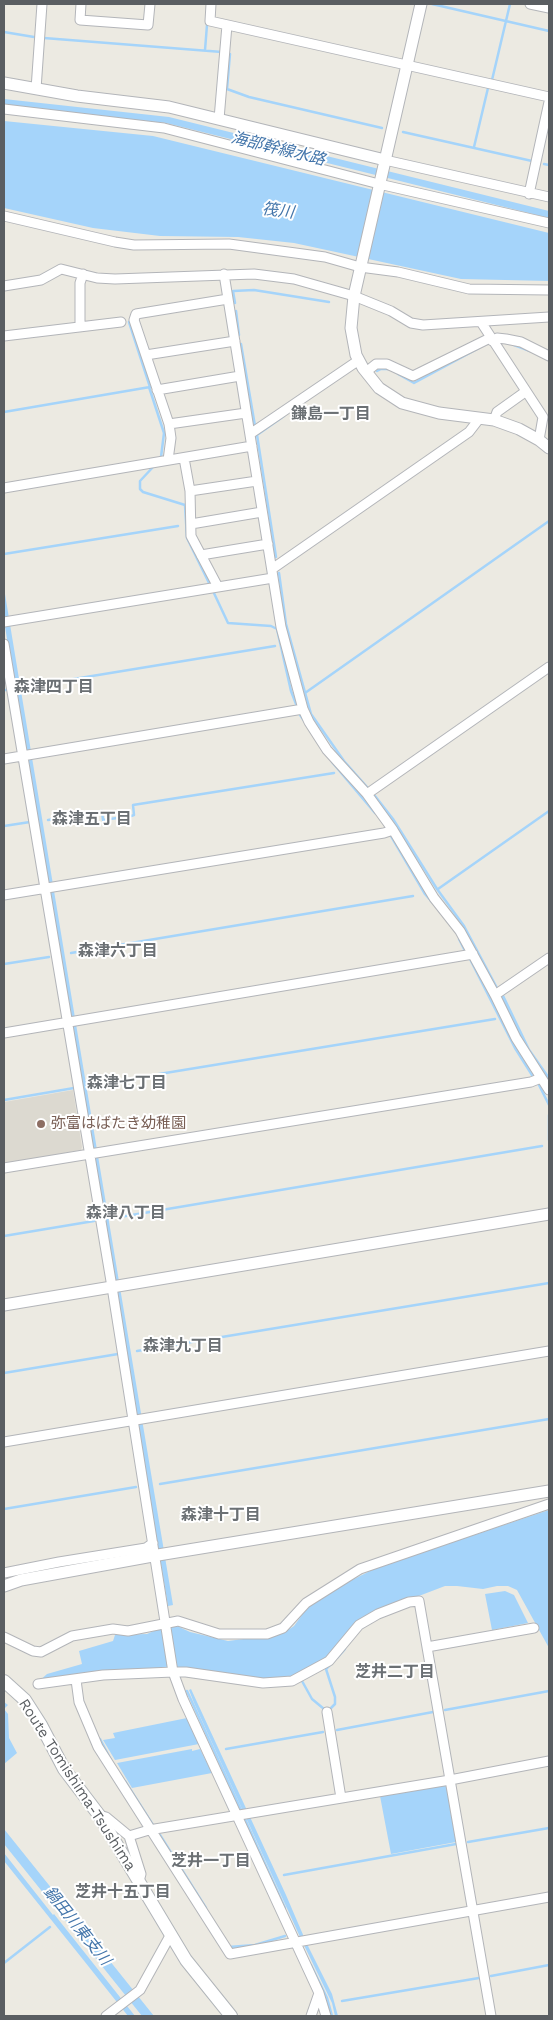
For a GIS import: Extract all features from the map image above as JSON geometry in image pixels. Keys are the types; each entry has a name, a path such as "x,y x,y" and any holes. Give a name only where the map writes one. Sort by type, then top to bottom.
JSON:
{"main road":[{"name":"Route Tomishima-Tsushima","path":"4,1681 25,1700 41,1725 71,1781 99,1815 186,1960 231,2016"}],"street":[{"path":"36,89 42,4"},
{"path":"81,4 80,20 148,25 150,4"},
{"path":"211,4 210,21 549,97"},
{"path":"422,4 354,296 351,328 359,360 379,388 402,402 439,414 494,420 520,430 539,440 549,448"},
{"path":"530,4 549,8"},
{"path":"219,119 227,25"},
{"path":"4,83 169,107 384,164 549,197"},
{"path":"529,194 549,102"},
{"path":"4,109 164,128 379,184 549,223"},
{"path":"4,216 134,245 229,244 325,257 469,289 549,290"},
{"path":"4,286 41,280 61,269 96,278 114,279 254,274 294,280 354,296 391,311 411,323 423,325 549,317"},
{"path":"80,327 80,284 83,274"},
{"path":"224,274 272,574 282,627 303,709 327,750 366,794 393,830 434,898 460,931 496,995 516,1038 549,1090"},
{"path":"168,460 171,438 169,424 134,320 136,314 228,299"},
{"path":"4,336 121,322"},
{"path":"481,322 543,417 539,440"},
{"path":"366,372 376,364 387,364 413,376 491,339 497,338 521,342 549,356"},
{"path":"146,355 234,341"},
{"path":"250,434 359,360"},
{"path":"157,390 240,376"},
{"path":"494,420 497,412 525,392"},
{"path":"169,424 246,413"},
{"path":"7,622 218,588 272,574 469,432 480,419"},
{"path":"4,488 252,446"},
{"path":"184,458 190,491 191,536 218,588"},
{"path":"190,491 257,481"},
{"path":"191,524 262,512"},
{"path":"201,555 268,544"},
{"path":"4,644 26,755 44,888 71,1022 92,1153 117,1286 153,1543 160,1555 173,1672 183,1700 294,1943 319,1993 326,2016"},
{"path":"366,794 549,667"},
{"path":"4,759 303,709"},
{"path":"4,895 393,830"},
{"path":"4,1033 473,954"},
{"path":"496,995 549,958"},
{"path":"4,1168 531,1082 541,1078"},
{"path":"4,1304 549,1214"},
{"path":"4,1442 549,1351"},
{"path":"4,1586 21,1580 160,1555 549,1491"},
{"path":"4,1637 33,1652 41,1652 72,1636 113,1629 128,1632 178,1621 219,1634 267,1634 283,1628 306,1603 360,1569 549,1504"},
{"path":"4,1573 146,1548 153,1543"},
{"path":"38,1684 103,1675 173,1672 186,1672 263,1683 292,1681 329,1661 358,1625 378,1614 409,1602 419,1601 491,2016"},
{"path":"427,1647 534,1628"},
{"path":"76,1680 79,1702 98,1747 149,1830 230,1954 549,1897"},
{"path":"326,1712 342,1798"},
{"path":"129,1836 149,1830 253,1814 549,1761"},
{"path":"99,1815 106,1817 129,1836 141,1874 139,1881"},
{"path":"106,2016 140,1990 171,1934"},
{"path":"311,2016 319,1993"}],"shaded area":[{"name":"弥富はばたき幼稚園","path":"73,1090 81,1150 4,1164 4,1102"}],"water":[{"name":"海部幹線水路","path":"4,99 169,117 549,211 549,218 166,123 4,106"},
{"name":"筏川","path":"4,121 153,136 549,233 549,281 461,279 294,243 238,237 160,236 93,228 4,208"},
{"path":"4,588 173,1605 168,1606 26,759 4,620"},
{"path":"504,995 530,1049 549,1076 549,1083 530,1055 517,1031 500,997"},
{"path":"549,1510 549,1648 517,1590 508,1586 483,1589 445,1586 377,1612 328,1658 292,1678 264,1680 178,1667 38,1682 47,1674 82,1664 79,1651 113,1641 115,1635 147,1634 163,1627 177,1626 190,1632 228,1641 282,1634 294,1626 307,1608 316,1601 378,1567"},
{"path":"505,1591 514,1595 528,1623 492,1630 485,1594"},
{"path":"191,1689 307,1944 332,1994 338,2016 335,2016 332,2003 194,1703 189,1690"},
{"path":"4,1709 8,1714 9,1738 17,1753 4,1764"},
{"path":"187,1718 199,1744 115,1760 103,1740 115,1738 113,1733"},
{"path":"192,1749 192,1751 200,1749 212,1773 132,1788 117,1763"},
{"path":"443,1785 447,1787 456,1842 391,1854 380,1796"},
{"name":"鍋田川東支川","path":"4,1829 154,2016 142,2016 4,1844"},
{"path":"4,1853 135,2016 128,2016 4,1861"}],"waterway":[{"path":"432,4 549,31"},
{"path":"492,80 510,4"},
{"path":"205,50 207,25"},
{"path":"4,32 34,37"},
{"path":"44,38 222,52"},
{"path":"230,54 227,89 249,97 382,128"},
{"path":"474,147 488,88"},
{"path":"403,132 532,161"},
{"path":"544,164 549,165"},
{"path":"235,303 233,291 254,290 329,302"},
{"path":"236,311 239,335"},
{"path":"4,412 150,387 129,322"},
{"path":"241,344 255,426"},
{"path":"514,345 530,351"},
{"path":"398,374 414,383 479,348"},
{"path":"377,371 389,369"},
{"path":"149,387 164,433 161,457"},
{"path":"276,557 257,435 284,416"},
{"path":"154,466 140,481 140,489 143,492 185,505 187,538 210,585"},
{"path":"305,693 549,521"},
{"path":"4,554 178,526"},
{"path":"279,573 286,624 311,714 344,761 367,787"},
{"path":"213,591 228,623 271,626 277,629 291,691 296,704"},
{"path":"25,687 275,646"},
{"path":"300,715 305,722"},
{"path":"332,762 375,813"},
{"path":"48,820 102,811 103,820 131,816 134,815 133,805 334,773"},
{"path":"375,796 393,819 437,889 464,926 497,988"},
{"path":"438,889 549,811"},
{"path":"4,826 30,822"},
{"path":"391,836 425,894 432,902"},
{"path":"71,953 413,896"},
{"path":"459,939 465,951"},
{"path":"4,964 49,957"},
{"path":"470,959 515,1048 532,1075"},
{"path":"92,1085 495,1019"},
{"path":"539,1085 549,1105"},
{"path":"4,1100 74,1088"},
{"path":"549,1115 549,1140"},
{"path":"114,1218 542,1146"},
{"path":"4,1236 94,1221"},
{"path":"137,1351 549,1283"},
{"path":"4,1373 118,1354"},
{"path":"160,1484 549,1419"},
{"path":"4,1509 136,1487"},
{"path":"337,1658 345,1649"},
{"path":"330,1665 326,1669 335,1697 335,1704 331,1708"},
{"path":"302,1681 312,1699 324,1709"},
{"path":"187,1691 242,1812"},
{"path":"445,1710 549,1691"},
{"path":"337,1730 433,1712"},
{"path":"226,1749 323,1732"},
{"path":"100,1739 111,1760"},
{"path":"125,1781 153,1825"},
{"path":"244,1817 285,1908"},
{"path":"468,1842 549,1828"},
{"path":"160,1835 206,1908"},
{"path":"284,1875 456,1844"},
{"path":"4,1963 50,1927"},
{"path":"229,1947 255,1945 285,1936"},
{"path":"311,1965 327,1998 332,2016"},
{"path":"491,1976 549,1965"},
{"path":"342,2001 479,1978"}],"place":[{"name":"弥富はばたき幼稚園","path":"41,1124"}],"district":[{"name":"鎌島一丁目","path":"331,414"},
{"name":"森津四丁目","path":"54,687"},
{"name":"森津五丁目","path":"92,819"},
{"name":"森津六丁目","path":"118,951"},
{"name":"森津七丁目","path":"127,1083"},
{"name":"森津八丁目","path":"126,1213"},
{"name":"森津九丁目","path":"183,1346"},
{"name":"森津十丁目","path":"221,1515"},
{"name":"芝井二丁目","path":"395,1672"},
{"name":"芝井一丁目","path":"211,1861"},
{"name":"芝井十五丁目","path":"123,1892"}]}
